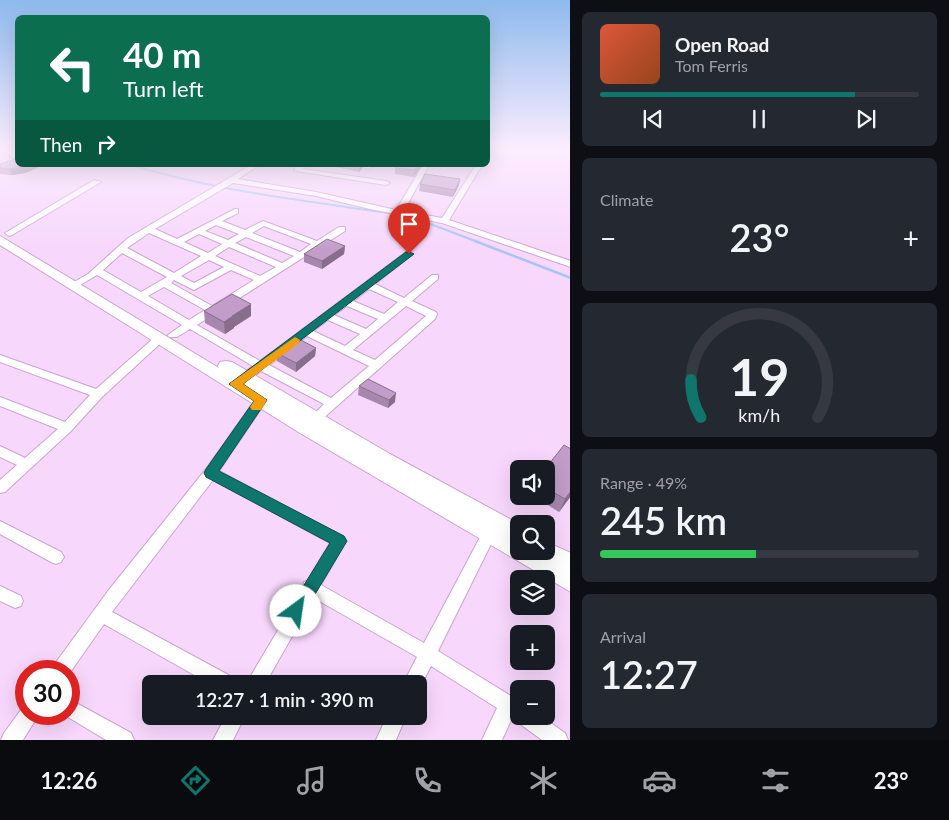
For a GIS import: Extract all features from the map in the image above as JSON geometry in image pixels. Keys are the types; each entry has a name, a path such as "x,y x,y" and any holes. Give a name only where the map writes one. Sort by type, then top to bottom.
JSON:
{"street":[{"path":"3,234 27,224 97,182"},
{"path":"77,283 97,271 130,240 207,196 228,182"},
{"path":"240,182 324,195 370,207 444,221 570,264"},
{"path":"399,212 417,182"},
{"path":"444,221 469,182"},
{"path":"178,242 235,211"},
{"path":"216,222 300,255"},
{"path":"142,296 263,223 318,244"},
{"path":"121,250 194,287 244,263 304,226"},
{"path":"148,229 208,256 244,263 282,266"},
{"path":"0,488 67,428 98,394 166,337 342,229"},
{"path":"199,230 229,243 244,263 261,280"},
{"path":"3,234 77,283 240,381 492,528 510,533"},
{"path":"240,381 409,254"},
{"path":"97,271 262,366 333,404"},
{"path":"346,350 434,277"},
{"path":"164,283 212,310"},
{"path":"316,419 431,317 428,312 368,285"},
{"path":"346,302 385,318"},
{"path":"328,316 367,333"},
{"path":"306,332 377,364"},
{"path":"1,358 98,394"},
{"path":"266,396 316,419 492,528 570,582"},
{"path":"68,660 101,614 211,473 266,396"},
{"path":"0,401 67,428"},
{"path":"0,451 27,464"},
{"path":"211,473 339,541 310,587 260,675"},
{"path":"0,527 56,557"},
{"path":"416,675 492,528"},
{"path":"555,556 570,565"},
{"path":"310,587 426,653 510,706"},
{"path":"0,593 15,601"},
{"path":"101,614 212,675"},
{"path":"492,740 510,713"},
{"path":"80,715 118,739"},
{"path":"11,740 22,725"},
{"path":"223,740 231,725"},
{"path":"386,740 393,725"},
{"path":"537,725 558,740"}],"building":[{"path":"421,182 459,182 455,190 420,184"},
{"path":"327,239 345,246 322,261 304,254"},
{"path":"232,294 251,304 224,322 204,311"},
{"path":"297,338 316,348 296,363 277,353"},
{"path":"368,379 396,393 389,400 359,386"},
{"path":"564,445 570,448 570,492 565,499 555,493 555,460 552,460"}],"waterway":[{"path":"196,182 299,200 401,215"},
{"path":"412,217 478,242"},
{"path":"475,241 570,278"}],"slow traffic":[{"path":"256,407 261,400 235,384 295,340"}],"route":[{"path":"296,611 339,541 211,473 261,400 235,384 262,366 409,254"}]}
